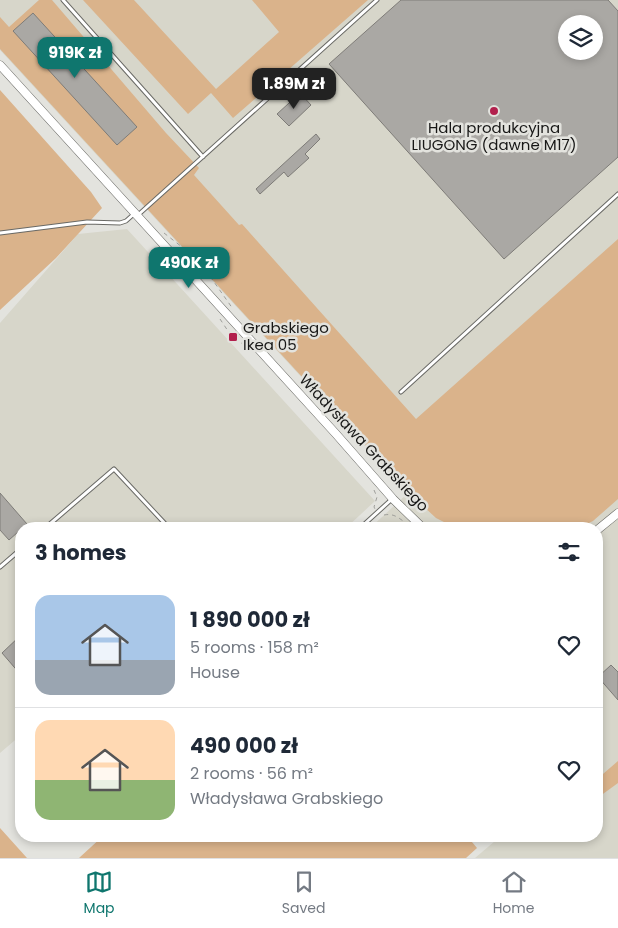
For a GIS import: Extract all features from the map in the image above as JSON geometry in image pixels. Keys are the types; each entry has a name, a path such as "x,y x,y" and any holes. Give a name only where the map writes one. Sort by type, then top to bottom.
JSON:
{"street":[{"name":"Władysława Grabskiego","path":"0,65 330,427 393,499 417,522"},
{"path":"603,525 618,513"}],"lane":[{"path":"63,0 204,156"},
{"path":"0,233 87,222 120,223 126,221 204,156 377,0"},
{"path":"401,392 618,194"},
{"path":"52,522 114,469 163,522"},
{"path":"367,522 393,499"},
{"path":"0,567 15,554"}],"shaded area":[{"path":"0,0 618,0 618,858 475,858 494,842 603,842 603,522 377,522 408,493 0,50"},
{"path":"39,0 52,0 166,133 199,168 194,175 239,225 242,224 416,419 618,239 618,499 591,522 444,522 436,518 409,493 0,49 0,17 9,27"},
{"path":"83,0 134,0 216,89 279,32 252,0 368,0 233,118 211,93 188,114"},
{"path":"0,90 91,192 102,208 56,258 0,310"},
{"path":"127,229 375,501 352,522 15,522 15,740 0,753 0,323 78,234"},
{"path":"618,761 618,783 603,794 603,774"},
{"path":"0,828 27,858 0,858"},
{"path":"96,842 472,842 477,848 466,858 79,858"}],"building":[{"name":"Hala produkcyjna LIUGONG (dawne M17)","path":"401,0 608,0 618,11 618,157 504,259 329,64"},
{"path":"33,13 137,127 117,145 13,31"},
{"path":"300,93 311,105 289,126 277,114"},
{"path":"316,134 320,139 305,154 309,158 288,177 284,172 260,194 256,189"},
{"path":"0,493 25,522 15,522 15,535 9,540 0,530"},
{"path":"15,641 15,668 2,653"},
{"path":"611,665 618,672 618,700 603,683 603,672"}],"place":[{"name":"Hala produkcyjna LIUGONG (dawne M17)","path":"494,111"},
{"name":"Grabskiego Ikea 05","path":"233,337"}]}
